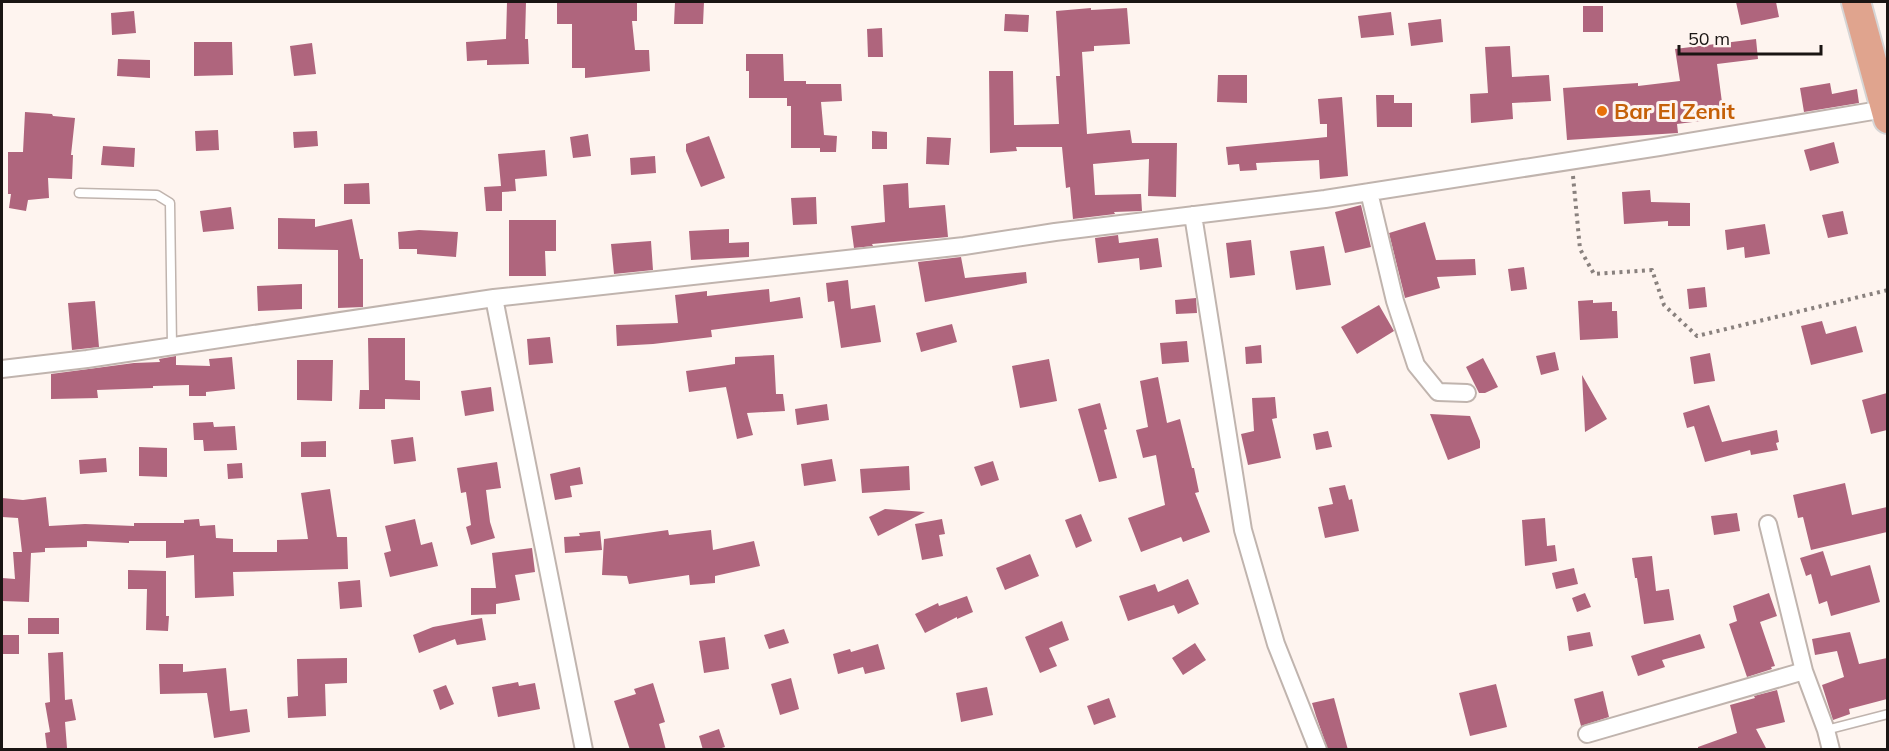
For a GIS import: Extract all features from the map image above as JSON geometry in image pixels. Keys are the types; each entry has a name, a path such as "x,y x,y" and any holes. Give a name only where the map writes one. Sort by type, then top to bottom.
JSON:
{"highway":[{"path":"1856,2 1882,73 1886,114"}],"street":[{"path":"2,369 87,359 494,298 964,246 1055,232 1369,192 1886,114"},
{"path":"1369,192 1395,301 1416,365 1438,392 1467,393"},
{"path":"1193,215 1243,530 1276,644 1318,750"},
{"path":"494,298 584,750"},
{"path":"1768,524 1804,671 1831,750"},
{"path":"1587,734 1804,671"}],"lane":[{"path":"80,193 157,195 170,203 172,346"},
{"path":"1826,730 1887,714"}],"path":[{"path":"1572,161 1580,249 1594,274 1652,270 1664,305 1697,336 1887,290"}],"building":[{"path":"507,2 526,2 525,39 528,39 529,64 487,65 487,60 467,61 466,42 506,39"},
{"path":"557,2 637,2 637,21 632,21 635,50 649,50 650,71 585,78 585,68 572,68 572,24 557,24"},
{"path":"675,2 704,2 703,24 674,24"},
{"path":"1736,2 1776,2 1779,17 1741,25"},
{"path":"1583,6 1603,6 1603,32 1583,32"},
{"path":"1091,8 1091,10 1127,8 1130,44 1094,46 1094,51 1082,52 1087,134 1130,130 1132,143 1177,143 1176,197 1148,196 1149,159 1093,164 1095,195 1141,194 1142,211 1114,212 1115,214 1073,219 1070,187 1066,188 1062,147 1016,147 1017,151 990,153 989,71 1013,71 1014,125 1059,124 1056,76 1060,76 1056,11"},
{"path":"134,11 136,33 112,35 111,13"},
{"path":"1391,12 1394,35 1361,38 1358,16"},
{"path":"1005,14 1029,15 1028,32 1004,31"},
{"path":"1441,19 1443,42 1411,46 1408,23"},
{"path":"882,28 883,57 868,57 867,29"},
{"path":"1756,39 1758,59 1717,64 1724,118 1677,124 1678,133 1567,140 1563,88 1638,83 1638,86 1680,81 1675,49"},
{"path":"194,42 232,42 233,75 194,76"},
{"path":"312,43 316,74 294,76 290,46"},
{"path":"1510,46 1512,77 1549,75 1551,101 1512,103 1513,119 1471,123 1470,94 1488,93 1485,47"},
{"path":"746,54 783,54 784,81 806,81 806,84 841,84 842,101 821,102 824,135 837,136 836,152 820,152 820,148 791,148 791,106 787,106 787,98 749,98 749,71 746,71"},
{"path":"118,59 150,60 150,78 117,76"},
{"path":"1218,75 1247,75 1247,103 1217,102"},
{"path":"1830,83 1832,94 1857,89 1859,103 1804,112 1800,88"},
{"path":"1376,95 1394,95 1394,103 1412,103 1412,127 1377,127"},
{"path":"1342,97 1348,176 1320,179 1319,160 1256,163 1257,170 1240,171 1239,164 1228,165 1226,147 1327,137 1327,124 1320,124 1318,99"},
{"path":"25,112 75,118 71,155 73,155 72,179 48,178 49,198 28,200 26,211 9,208 11,194 8,194 8,152 23,152"},
{"path":"218,130 219,150 196,151 195,131"},
{"path":"317,131 318,146 294,148 293,132"},
{"path":"872,131 887,132 887,149 872,149"},
{"path":"588,134 591,156 573,158 570,137"},
{"path":"709,136 725,178 701,187 686,151 686,144"},
{"path":"927,137 951,138 949,165 926,164"},
{"path":"1834,142 1839,163 1810,171 1804,150"},
{"path":"103,146 135,148 134,167 101,165"},
{"path":"545,150 547,176 515,179 516,191 502,192 502,211 486,211 484,187 501,186 498,154"},
{"path":"655,156 656,173 631,175 630,158"},
{"path":"369,183 370,204 344,204 344,184"},
{"path":"908,183 909,208 945,205 948,237 872,244 873,246 854,248 851,226 885,222 883,185"},
{"path":"1650,190 1651,202 1690,203 1690,226 1668,226 1668,221 1624,224 1622,192"},
{"path":"816,197 817,224 793,225 791,198"},
{"path":"1361,205 1371,247 1345,253 1335,212"},
{"path":"231,207 234,229 203,232 200,211"},
{"path":"1843,211 1848,234 1828,238 1822,215"},
{"path":"278,218 315,219 315,227 352,219 360,259 363,259 363,307 338,308 338,250 278,249"},
{"path":"509,220 556,220 556,251 545,251 546,276 509,276"},
{"path":"1425,222 1436,260 1475,259 1476,275 1437,277 1440,288 1405,298 1389,233"},
{"path":"1765,224 1770,254 1745,258 1744,247 1727,250 1725,230"},
{"path":"729,229 729,243 749,242 749,257 691,260 689,231"},
{"path":"419,230 458,232 456,257 417,254 417,249 399,249 398,232"},
{"path":"1118,235 1119,243 1158,238 1162,267 1140,270 1139,258 1098,263 1095,238"},
{"path":"1251,240 1255,275 1230,278 1226,243"},
{"path":"651,241 653,270 614,274 611,244"},
{"path":"1324,246 1331,285 1296,290 1290,251"},
{"path":"961,257 965,278 1026,272 1027,283 925,302 918,262"},
{"path":"1524,267 1527,289 1511,291 1508,269"},
{"path":"848,280 851,309 875,305 881,342 841,348 834,301 828,302 826,283"},
{"path":"302,284 302,309 258,311 257,286"},
{"path":"1705,287 1707,307 1689,309 1687,289"},
{"path":"769,289 770,302 800,297 803,318 711,330 712,337 617,346 616,325 678,323 675,295 707,291 707,296"},
{"path":"1196,298 1197,313 1176,314 1175,300"},
{"path":"1593,300 1593,303 1612,302 1612,311 1617,311 1618,338 1580,340 1578,301"},
{"path":"95,301 99,347 72,350 68,303"},
{"path":"1379,305 1394,331 1357,354 1341,327"},
{"path":"1822,321 1826,334 1856,326 1863,352 1811,365 1801,326"},
{"path":"952,324 957,342 921,352 916,333"},
{"path":"550,337 553,363 529,365 527,339"},
{"path":"368,338 405,338 405,380 420,381 420,400 385,399 385,409 359,409 360,390 369,390"},
{"path":"1187,341 1189,362 1162,364 1160,343"},
{"path":"1261,345 1262,363 1246,364 1245,347"},
{"path":"1555,352 1559,370 1541,375 1536,356"},
{"path":"1710,353 1715,381 1694,384 1690,357"},
{"path":"774,355 776,394 783,394 785,411 747,413 753,435 737,439 726,387 689,392 686,371 735,364 735,357"},
{"path":"176,356 176,365 210,366 209,359 232,357 235,389 206,392 206,396 189,396 189,385 153,386 153,388 97,390 98,398 51,399 51,374 134,363 160,362 159,359"},
{"path":"1483,358 1498,387 1485,393 1479,393 1466,367"},
{"path":"1049,359 1057,401 1020,408 1012,366"},
{"path":"297,360 333,360 332,401 297,400"},
{"path":"1582,375 1607,419 1585,432"},
{"path":"1158,377 1167,423 1180,419 1199,492 1195,493 1210,532 1183,542 1181,537 1141,552 1128,518 1165,505 1156,455 1143,458 1136,430 1148,427 1140,381"},
{"path":"491,387 494,411 465,416 461,391"},
{"path":"1887,393 1887,430 1871,434 1862,400"},
{"path":"1275,397 1277,418 1272,419 1281,458 1248,465 1241,434 1254,431 1252,398"},
{"path":"1100,403 1107,429 1104,430 1117,478 1099,482 1078,409"},
{"path":"827,404 829,420 797,425 795,409"},
{"path":"1709,405 1722,442 1777,430 1778,450 1751,455 1750,450 1705,462 1694,426 1687,428 1683,413"},
{"path":"1430,414 1470,416 1480,441 1480,448 1448,460"},
{"path":"213,422 214,427 235,426 237,450 204,451 203,440 194,440 193,423"},
{"path":"1328,431 1332,447 1316,450 1313,434"},
{"path":"413,437 416,461 394,464 391,440"},
{"path":"326,441 326,457 301,457 301,442"},
{"path":"139,447 167,448 167,477 139,476"},
{"path":"106,458 107,472 80,474 79,460"},
{"path":"832,459 836,481 804,486 801,464"},
{"path":"993,461 999,480 981,486 974,467"},
{"path":"497,462 501,488 486,490 490,522 495,538 471,545 466,527 471,525 466,492 461,493 457,468"},
{"path":"242,463 243,478 228,479 227,464"},
{"path":"909,466 910,490 862,493 860,469"},
{"path":"580,467 583,484 570,486 572,497 555,500 550,474"},
{"path":"1845,483 1852,515 1887,507 1887,532 1811,550 1803,517 1798,518 1793,495"},
{"path":"1345,485 1349,500 1352,499 1359,531 1325,538 1318,507 1333,504 1329,488"},
{"path":"330,489 337,537 347,537 348,569 233,572 234,596 195,598 194,555 166,558 166,541 129,541 129,543 87,541 87,547 45,548 45,552 31,553 29,602 2,601 2,578 15,579 13,552 22,552 18,518 2,517 2,498 23,500 46,497 49,526 85,524 134,526 134,523 184,523 184,520 199,519 200,526 215,525 216,538 233,539 233,552 277,552 277,540 308,539 301,493"},
{"path":"885,509 925,512 878,536 869,517"},
{"path":"1737,513 1740,531 1714,535 1711,516"},
{"path":"1081,514 1092,541 1076,548 1065,520"},
{"path":"1545,518 1547,546 1555,545 1557,561 1525,566 1522,520"},
{"path":"415,519 421,545 432,542 438,566 390,577 384,553 391,551 385,526"},
{"path":"942,519 945,534 939,535 943,556 922,560 915,524"},
{"path":"668,530 669,535 711,530 713,550 754,541 760,566 715,576 715,583 690,585 689,575 629,584 627,576 602,575 604,539"},
{"path":"600,531 602,550 565,553 564,537"},
{"path":"532,548 535,572 515,575 520,600 496,604 496,614 471,615 471,588 496,588 492,553"},
{"path":"1823,551 1831,576 1870,565 1880,602 1831,616 1827,601 1819,604 1811,574 1806,576 1800,558"},
{"path":"1030,554 1039,576 1005,590 996,568"},
{"path":"1652,556 1656,591 1669,589 1674,620 1644,624 1632,558"},
{"path":"1574,568 1578,584 1556,589 1552,573"},
{"path":"128,570 166,571 168,631 146,630 147,589 128,589"},
{"path":"1188,579 1199,604 1178,614 1174,605 1128,621 1119,596 1155,584 1158,592"},
{"path":"360,580 362,607 340,609 338,582"},
{"path":"1585,593 1591,607 1577,612 1572,598"},
{"path":"1769,593 1777,616 1760,622 1775,666 1747,677 1729,624 1737,621 1733,606"},
{"path":"967,596 973,612 957,619 957,617 925,633 915,614 938,603 939,606"},
{"path":"28,618 59,618 59,634 28,634"},
{"path":"482,618 486,640 457,645 455,639 419,653 413,635 433,627"},
{"path":"1062,621 1069,640 1049,648 1057,666 1040,673 1025,637"},
{"path":"784,629 789,643 769,649 764,635"},
{"path":"1590,632 1593,646 1569,651 1567,636"},
{"path":"1850,632 1859,664 1887,658 1887,699 1849,709 1850,714 1833,720 1822,685 1844,677 1837,651 1815,655 1812,639"},
{"path":"1700,634 1705,648 1662,660 1665,667 1638,676 1631,656"},
{"path":"2,635 19,635 19,654 2,654"},
{"path":"725,637 729,669 704,673 699,641"},
{"path":"1195,643 1206,660 1183,675 1172,658"},
{"path":"878,644 885,669 865,674 863,667 838,674 833,654 850,649 851,652"},
{"path":"63,652 65,700 72,699 76,720 65,722 67,748 47,750 45,733 50,732 45,703 50,702 48,653"},
{"path":"347,658 347,683 325,684 326,716 288,718 287,697 298,696 297,659"},
{"path":"159,664 183,664 183,672 226,668 230,711 247,709 250,732 214,738 207,693 160,694"},
{"path":"791,678 799,709 780,715 771,684"},
{"path":"518,682 519,686 535,683 540,709 498,717 492,687"},
{"path":"653,683 665,722 659,724 666,750 630,750 614,701 636,694 634,689"},
{"path":"1496,684 1507,727 1470,736 1459,693"},
{"path":"446,685 454,704 440,710 433,690"},
{"path":"987,687 993,715 961,722 956,693"},
{"path":"1777,690 1785,722 1756,729 1767,750 1698,750 1698,747 1737,733 1730,705"},
{"path":"1603,691 1609,717 1581,726 1574,699"},
{"path":"1109,698 1116,717 1094,725 1087,706"},
{"path":"1334,698 1348,750 1328,750 1312,703"},
{"path":"719,729 725,747 703,750 699,736"}],"place":[{"name":"Bar El Zenit","path":"1602,111"}]}
